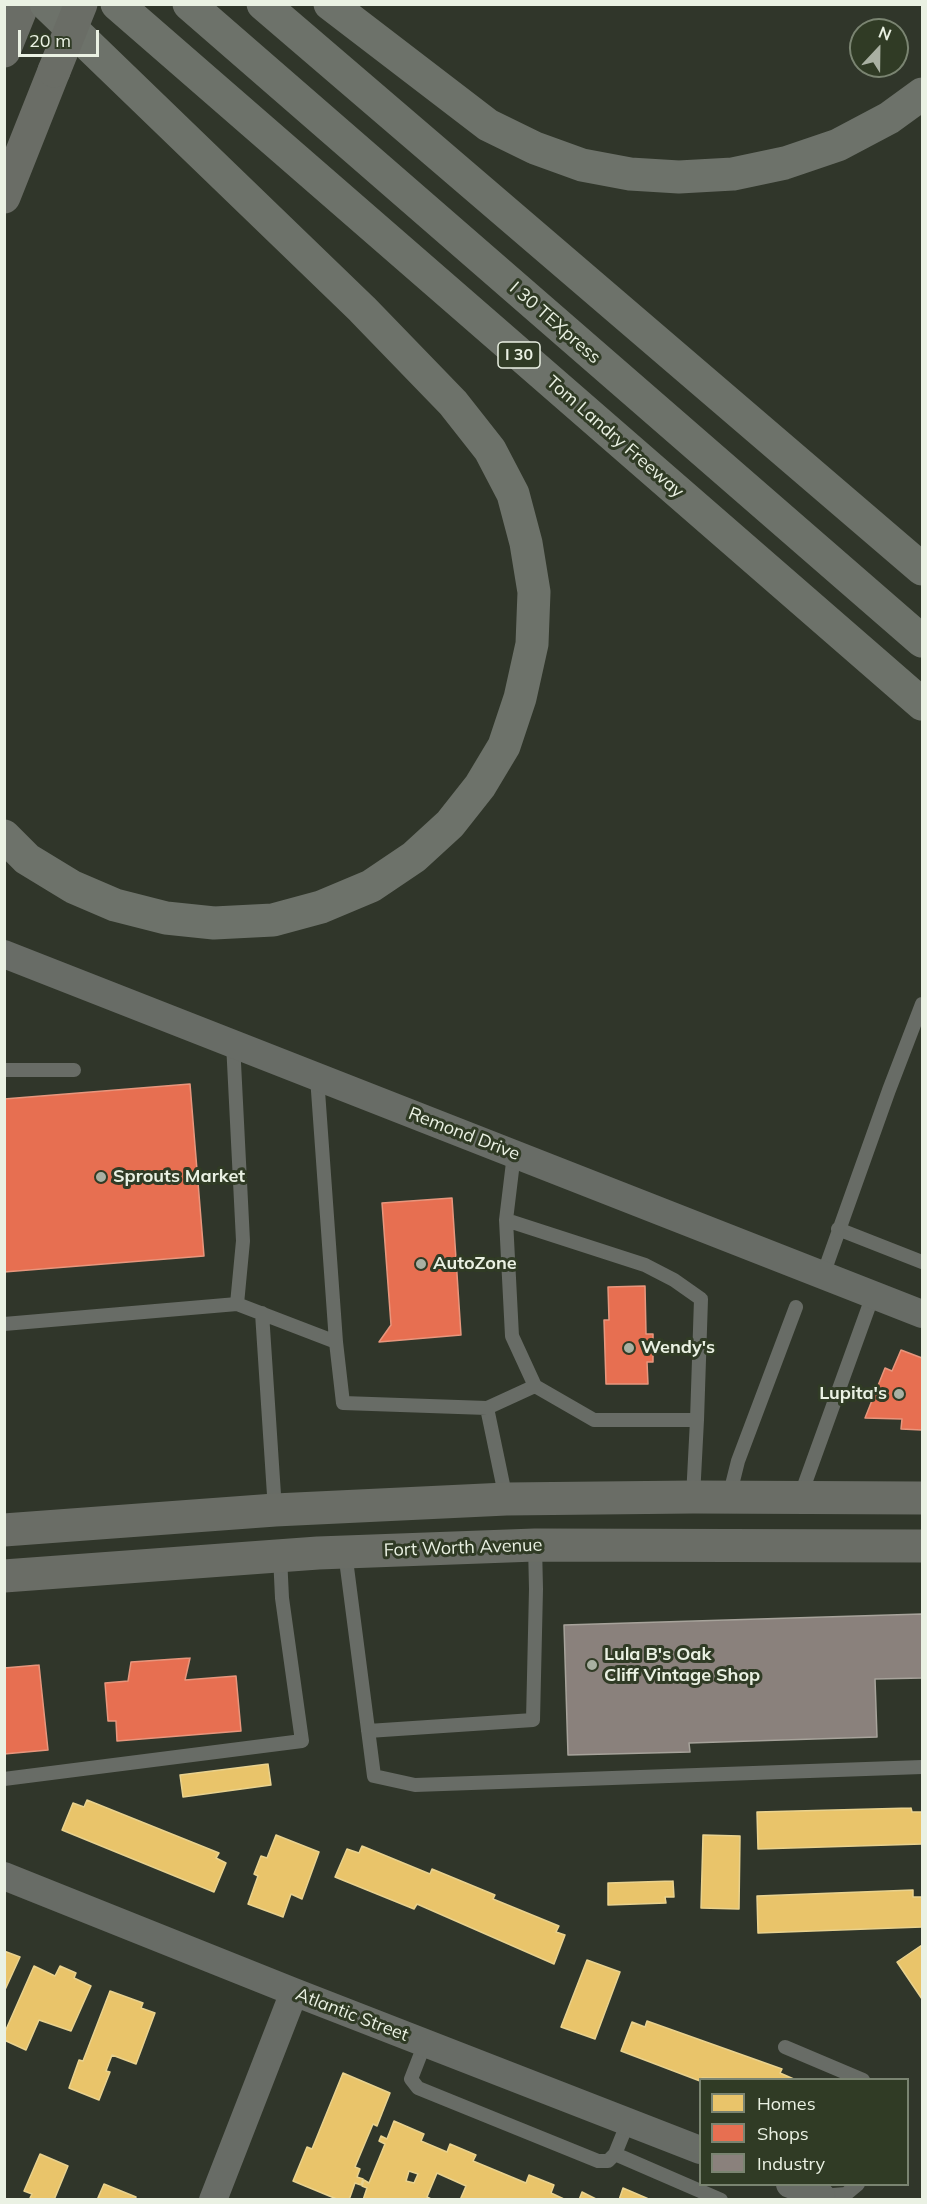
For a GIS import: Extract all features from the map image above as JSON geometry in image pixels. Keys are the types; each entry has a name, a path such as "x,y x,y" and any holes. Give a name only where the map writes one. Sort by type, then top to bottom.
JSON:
{"highway":[{"path":"4,836 27,859 73,887 115,905 166,918 214,923 273,920 321,907 371,885 414,857 458,814 480,786 504,746 520,698 532,644 534,592 526,543 513,494 490,450 453,403 362,309 45,4"},
{"name":"Tom Landry Freeway","path":"117,4 922,704"},
{"name":"I 30 TEXpress","path":"189,4 922,641"},
{"path":"263,4 922,569"},
{"path":"330,4 488,125 535,148 573,161 630,174 679,177 733,174 785,163 838,146 890,118 922,94"}],"main road":[{"path":"4,197 81,4"},
{"path":"7,1576 4,1532 275,1510 506,1499 922,1498"},
{"path":"506,1499 523,1546"},
{"path":"275,1510 280,1556"},
{"name":"Fort Worth Avenue","path":"7,1576 345,1552 523,1546 922,1546"}],"street":[{"name":"Remond Drive","path":"4,954 922,1314"},
{"name":"Atlantic Street","path":"4,1876 699,2150"},
{"path":"218,2198 294,1992"},
{"path":"795,2186 820,2196"}],"lane":[{"path":"823,1275 922,1004"},
{"path":"233,1043 243,1241 237,1304"},
{"path":"4,1070 74,1070"},
{"path":"317,1077 336,1342 343,1403 487,1408 535,1386"},
{"path":"514,1154 506,1220 512,1336 535,1386 594,1420 697,1420"},
{"path":"506,1220 645,1265 674,1280 701,1299 693,1497"},
{"path":"838,1229 922,1262"},
{"path":"800,1497 873,1295"},
{"path":"4,1324 237,1304 336,1342"},
{"path":"729,1497 738,1461 796,1307"},
{"path":"262,1313 275,1510"},
{"path":"487,1408 506,1499"},
{"path":"368,1731 532,1720 536,1589 523,1546"},
{"path":"345,1552 374,1776 415,1785 922,1767"},
{"path":"4,1779 302,1741 282,1598 280,1556"},
{"path":"425,2043 411,2079 418,2088 598,2161 608,2161 615,2154 628,2122"},
{"path":"785,2047 861,2078"},
{"path":"615,2154 721,2199"},
{"path":"820,2196 846,2194 856,2186"}],"building: Homes":[{"path":"268,1764 271,1785 183,1797 180,1775"},
{"path":"87,1800 219,1853 216,1858 226,1863 214,1892 62,1830 73,1803 84,1807"},
{"path":"911,1808 912,1812 922,1812 922,1844 758,1849 757,1812"},
{"path":"276,1835 319,1852 302,1899 291,1894 283,1917 248,1904 258,1876 254,1874 261,1856 267,1858"},
{"path":"703,1835 740,1836 739,1909 701,1908"},
{"path":"362,1846 430,1874 432,1869 495,1895 493,1899 559,1926 556,1932 565,1935 554,1964 417,1904 414,1909 335,1877 347,1849 359,1853"},
{"path":"673,1881 674,1897 665,1897 666,1903 608,1905 608,1883"},
{"path":"913,1890 913,1897 922,1897 922,1927 758,1933 757,1896"},
{"path":"922,1945 922,1999 897,1962"},
{"path":"4,1951 20,1957 4,1992"},
{"path":"587,1960 620,1972 595,2039 561,2027"},
{"path":"34,1966 55,1976 60,1966 76,1973 74,1978 91,1986 71,2031 39,2020 26,2050 4,2040 4,2034"},
{"path":"110,1991 143,2003 141,2008 155,2013 136,2064 112,2055 106,2071 110,2072 99,2100 69,2088 79,2060 83,2061"},
{"path":"647,2021 782,2069 780,2073 791,2078 699,2078 699,2081 621,2051 632,2022 645,2027"},
{"path":"343,2073 390,2093 377,2126 373,2124 355,2167 360,2169 357,2177 363,2179 361,2185 355,2183 349,2200 339,2200 293,2181 307,2147 312,2149"},
{"path":"394,2121 424,2134 421,2141 447,2152 450,2144 476,2155 473,2161 526,2183 529,2175 554,2185 551,2193 566,2200 460,2200 466,2186 437,2173 427,2197 433,2200 363,2200 367,2188 362,2186 364,2180 369,2183 385,2144 379,2141 381,2136 387,2139","holes":["409,2171 418,2174 414,2183 406,2181"]},
{"path":"40,2154 68,2166 54,2200 29,2200 32,2194 24,2191"},
{"path":"104,2184 136,2197 135,2200 97,2200"},
{"path":"623,2188 651,2200 619,2200"},
{"path":"582,2192 598,2200 579,2200"}],"building: Shops":[{"name":"Sprouts Market","path":"190,1084 204,1256 4,1272 4,1099"},
{"name":"AutoZone","path":"452,1198 461,1335 379,1342 391,1325 382,1203"},
{"name":"Wendy's","path":"645,1286 646,1334 653,1334 653,1362 647,1362 648,1384 606,1384 604,1320 609,1320 608,1287"},
{"name":"Lupita's","path":"901,1350 922,1358 922,1430 901,1429 902,1419 865,1418 885,1368 892,1371"},
{"path":"190,1658 185,1680 236,1676 241,1731 117,1741 116,1721 108,1721 105,1683 128,1681 131,1662"},
{"path":"39,1665 48,1750 4,1754 4,1668"}],"building: Industry":[{"path":"922,1614 922,1678 875,1679 877,1737 689,1743 690,1752 568,1755 564,1625"}],"place":[{"name":"Sprouts Market","path":"101,1177"},
{"name":"AutoZone","path":"421,1264"},
{"name":"Wendy's","path":"629,1348"},
{"name":"Lupita's","path":"899,1394"},
{"name":"Lula B's Oak Cliff Vintage Shop","path":"592,1665"}]}
